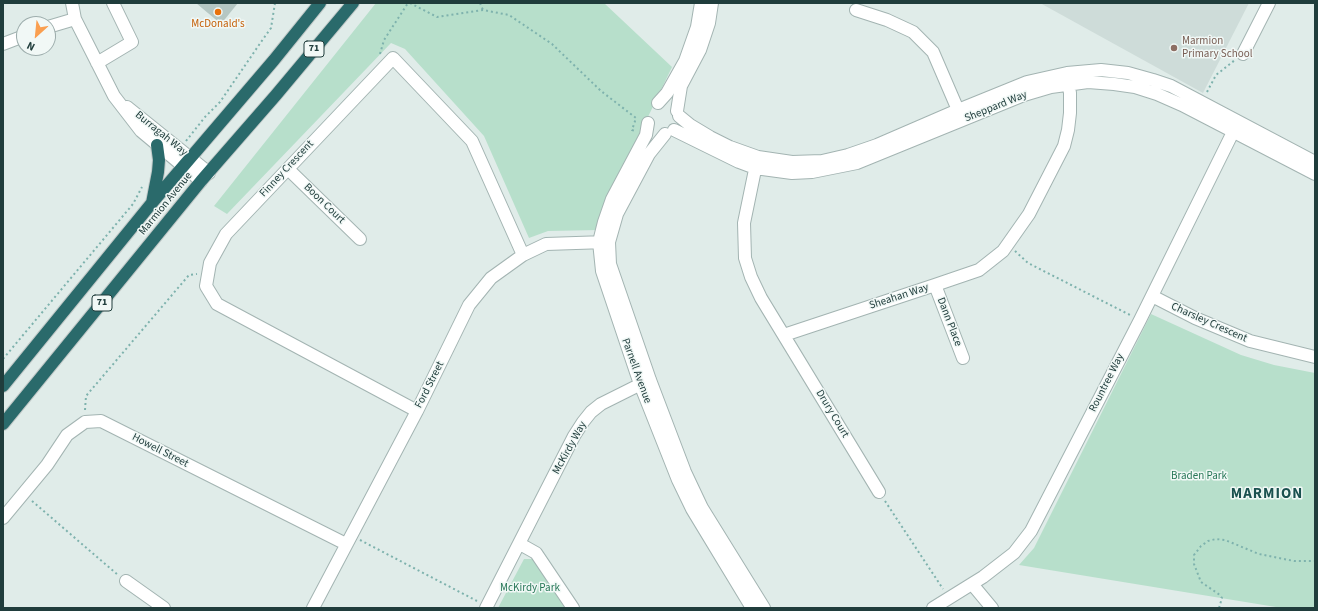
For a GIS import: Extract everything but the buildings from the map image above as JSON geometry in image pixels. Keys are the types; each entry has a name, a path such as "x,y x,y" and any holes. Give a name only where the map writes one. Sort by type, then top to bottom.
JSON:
{"highway":[{"name":"Marmion Avenue","path":"3,386 151,204 274,60 320,3"},
{"name":"Marmion Avenue","path":"3,424 205,177 276,95 352,3"},
{"path":"151,204 158,172 159,160 157,145"}],"street":[{"name":"Burragah Way","path":"72,3 75,19 114,96 141,131 157,145 187,162"},
{"path":"97,63 132,42 113,3"},
{"name":"Parnell Avenue","path":"708,3 697,27 685,61 667,93 651,112 644,137 612,199 604,242 604,278 645,382 695,494 702,508 764,608"},
{"name":"Parnell Avenue","path":"604,242 649,154 678,121 679,92 700,50 709,23 708,3"},
{"path":"1243,54 1269,3"},
{"path":"856,10 887,20 913,32 933,52 958,110"},
{"path":"56,25 75,19"},
{"path":"3,44 16,39"},
{"name":"Finney Crescent","path":"417,411 217,304 206,286 210,263 226,234 392,58 472,140 523,255"},
{"name":"Sheppard Way","path":"669,132 739,162 822,162 877,145 1027,82 1068,78 1102,70 1128,73 1171,86 1315,174"},
{"name":"Sheppard Way","path":"678,113 690,125 757,162 792,172 812,172 857,163 1024,96 1051,87 1068,78"},
{"name":"Sheahan Way","path":"784,335 935,286 979,270 1003,251 1029,214 1064,146 1070,113 1068,78"},
{"name":"Burragah Way","path":"114,96 205,177"},
{"path":"669,132 661,134 653,130 651,112 669,104 674,106 678,113"},
{"name":"Sheppard Way","path":"1236,126 1315,162"},
{"name":"Rountree Way","path":"933,608 972,584 1014,553 1031,531 1140,320 1236,126"},
{"path":"757,162 744,223 745,258 751,277 784,335"},
{"name":"Boon Court","path":"288,169 360,239"},
{"name":"Ford Street","path":"313,608 417,411 469,306 491,278 523,255 546,244 604,242"},
{"name":"Dann Place","path":"935,286 963,358"},
{"name":"Charsley Crescent","path":"1152,296 1195,318 1250,341 1315,357"},
{"name":"Drury Court","path":"784,335 879,492"},
{"name":"Parnell Avenue","path":"645,382 678,480 692,509 752,608"},
{"name":"McKirdy Way","path":"487,607 574,436 583,422 591,412 602,404 645,382"},
{"name":"Howell Street","path":"85,422 101,421 348,540"},
{"path":"3,518 47,465 67,435 85,422"},
{"path":"520,544 536,553 573,608"},
{"path":"126,581 164,608"},
{"path":"972,584 992,608"}],"path":[{"path":"397,3 404,3"},
{"path":"383,68 380,55 384,40 409,3 437,17 483,10 509,15 552,44 601,91 636,118 632,130 644,137"},
{"path":"480,3 483,10"},
{"path":"708,3 749,3"},
{"path":"1205,96 1216,75 1243,54"},
{"path":"1009,244 1028,263 1140,320"},
{"path":"85,422 86,396 189,275 208,274"},
{"path":"879,492 950,598"},
{"path":"24,494 126,581"},
{"path":"1219,608 1222,598 1201,582 1194,564 1194,554 1208,541 1216,539 1225,540 1259,554 1294,561 1315,561"},
{"path":"348,540 487,607"}],"shaded area":[{"name":"Marmion Primary School","path":"1040,3 1249,3 1203,93"}],"green space":[{"path":"376,3 604,3 672,67 606,204 599,230 548,231 529,238 484,136 405,49 391,43 227,214 214,206"},
{"name":"Braden Park","path":"1151,314 1241,355 1274,365 1315,373 1315,608 1282,608 1019,565 1034,548"},
{"name":"McKirdy Park","path":"524,559 533,559 565,608 498,608"}],"place":[{"name":"McDonald's","path":"218,12"},
{"name":"Marmion Primary School","path":"1174,48"}],"district":[{"name":"MARMION","path":"1267,495"}]}
